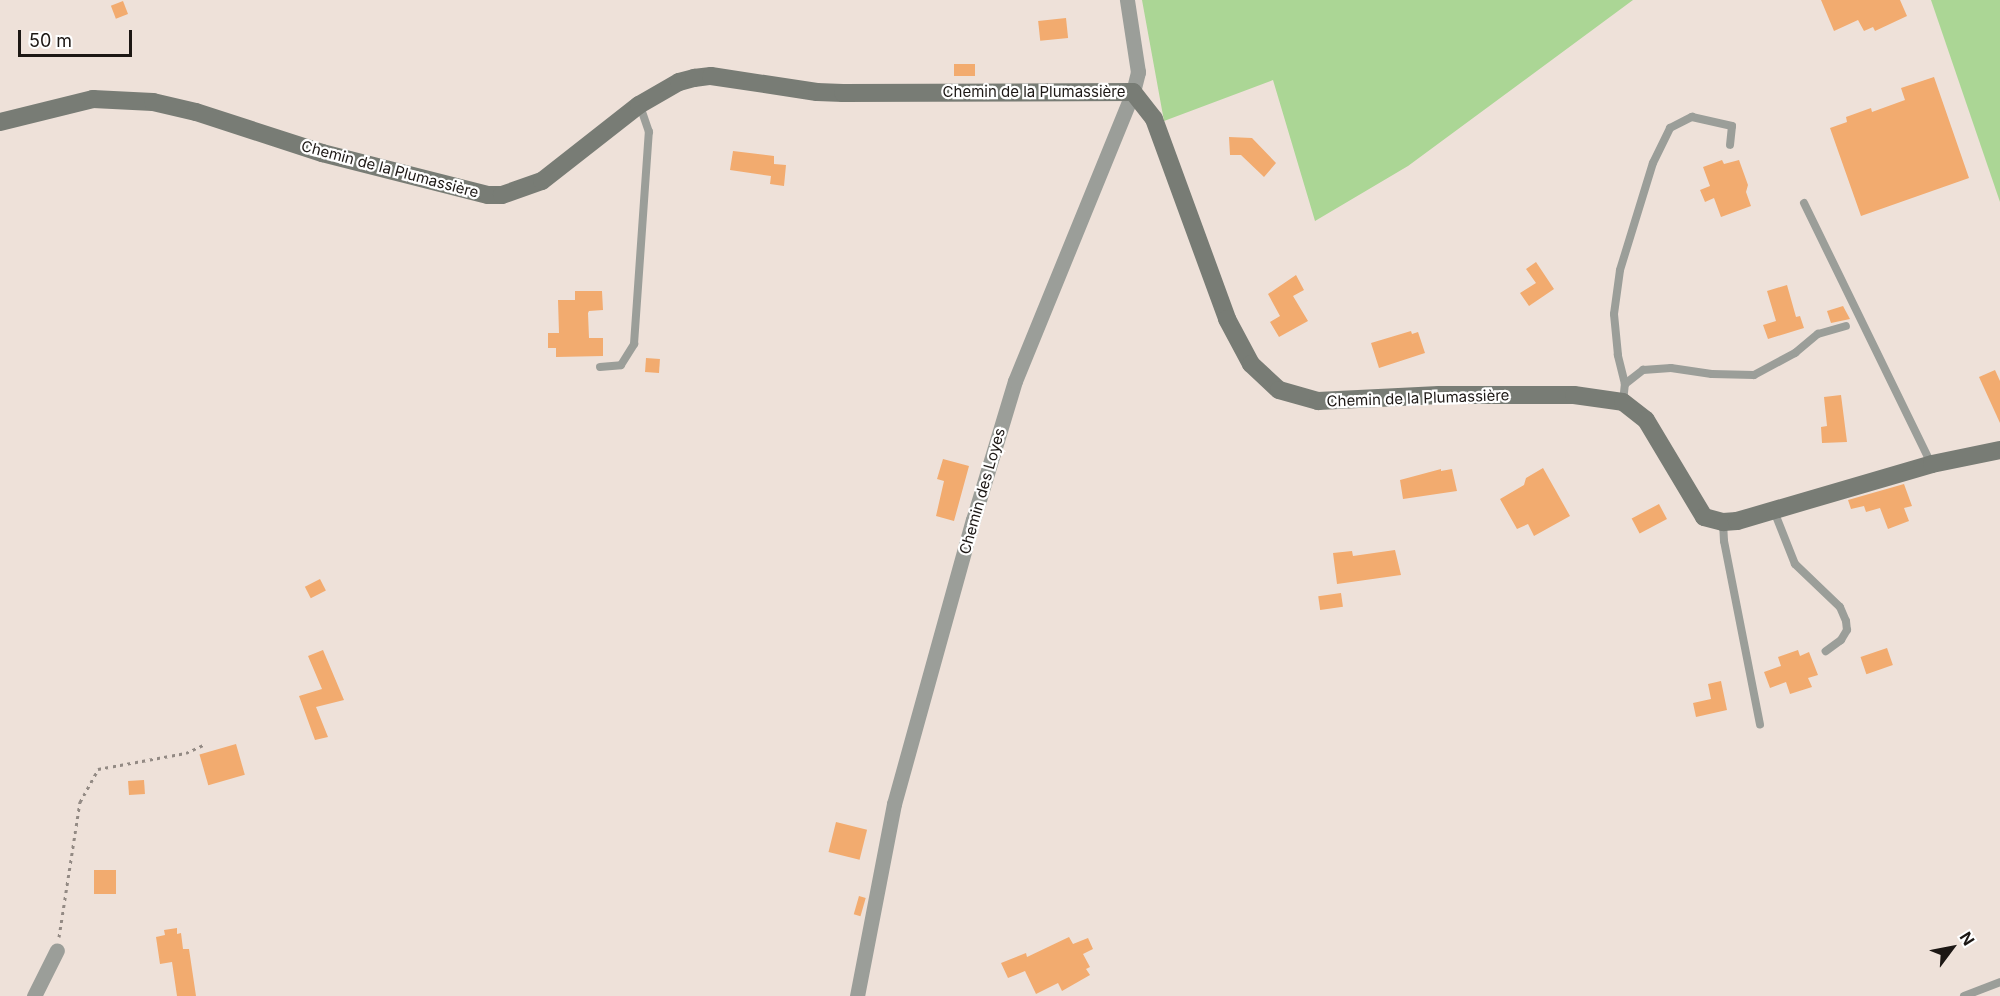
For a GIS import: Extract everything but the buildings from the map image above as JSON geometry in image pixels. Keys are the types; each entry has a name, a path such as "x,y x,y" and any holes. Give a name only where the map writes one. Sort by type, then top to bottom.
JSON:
{"street":[{"name":"Chemin des Loyes","path":"857,996 894,804 1012,392 1133,92 1138,72 1127,0"},
{"name":"Chemin de la Plumassière","path":"0,122 93,99 153,102 196,112 322,153 488,195 502,195 542,181 639,105 679,82 711,76 817,93 1133,92 1154,119 1227,320 1251,364 1279,390 1318,401 1439,395 1624,393"},
{"path":"1624,393 1646,420 1704,517 1723,522 1774,510 1932,464 2000,450"},
{"path":"34,996 57,950"}],"lane":[{"path":"600,367 621,365 634,344 649,132 644,111 639,105"},
{"path":"1624,393 1614,314 1620,270 1653,163 1670,128 1692,117 1732,126 1730,145"},
{"path":"1804,203 1932,464"},
{"path":"1624,393 1643,370 1671,368 1712,374 1754,375 1795,353 1818,334 1846,326"},
{"path":"1774,510 1795,564 1840,607 1846,621 1847,630 1841,640 1826,651"},
{"path":"1723,522 1724,541 1760,724"},
{"path":"1964,996 2000,982"}],"path":[{"path":"57,950 80,802 98,769 186,753 205,744"}],"green space":[{"path":"1142,0 1633,0 1408,166 1315,221 1273,80 1164,121"},
{"path":"1931,0 2000,0 2000,202"}]}
